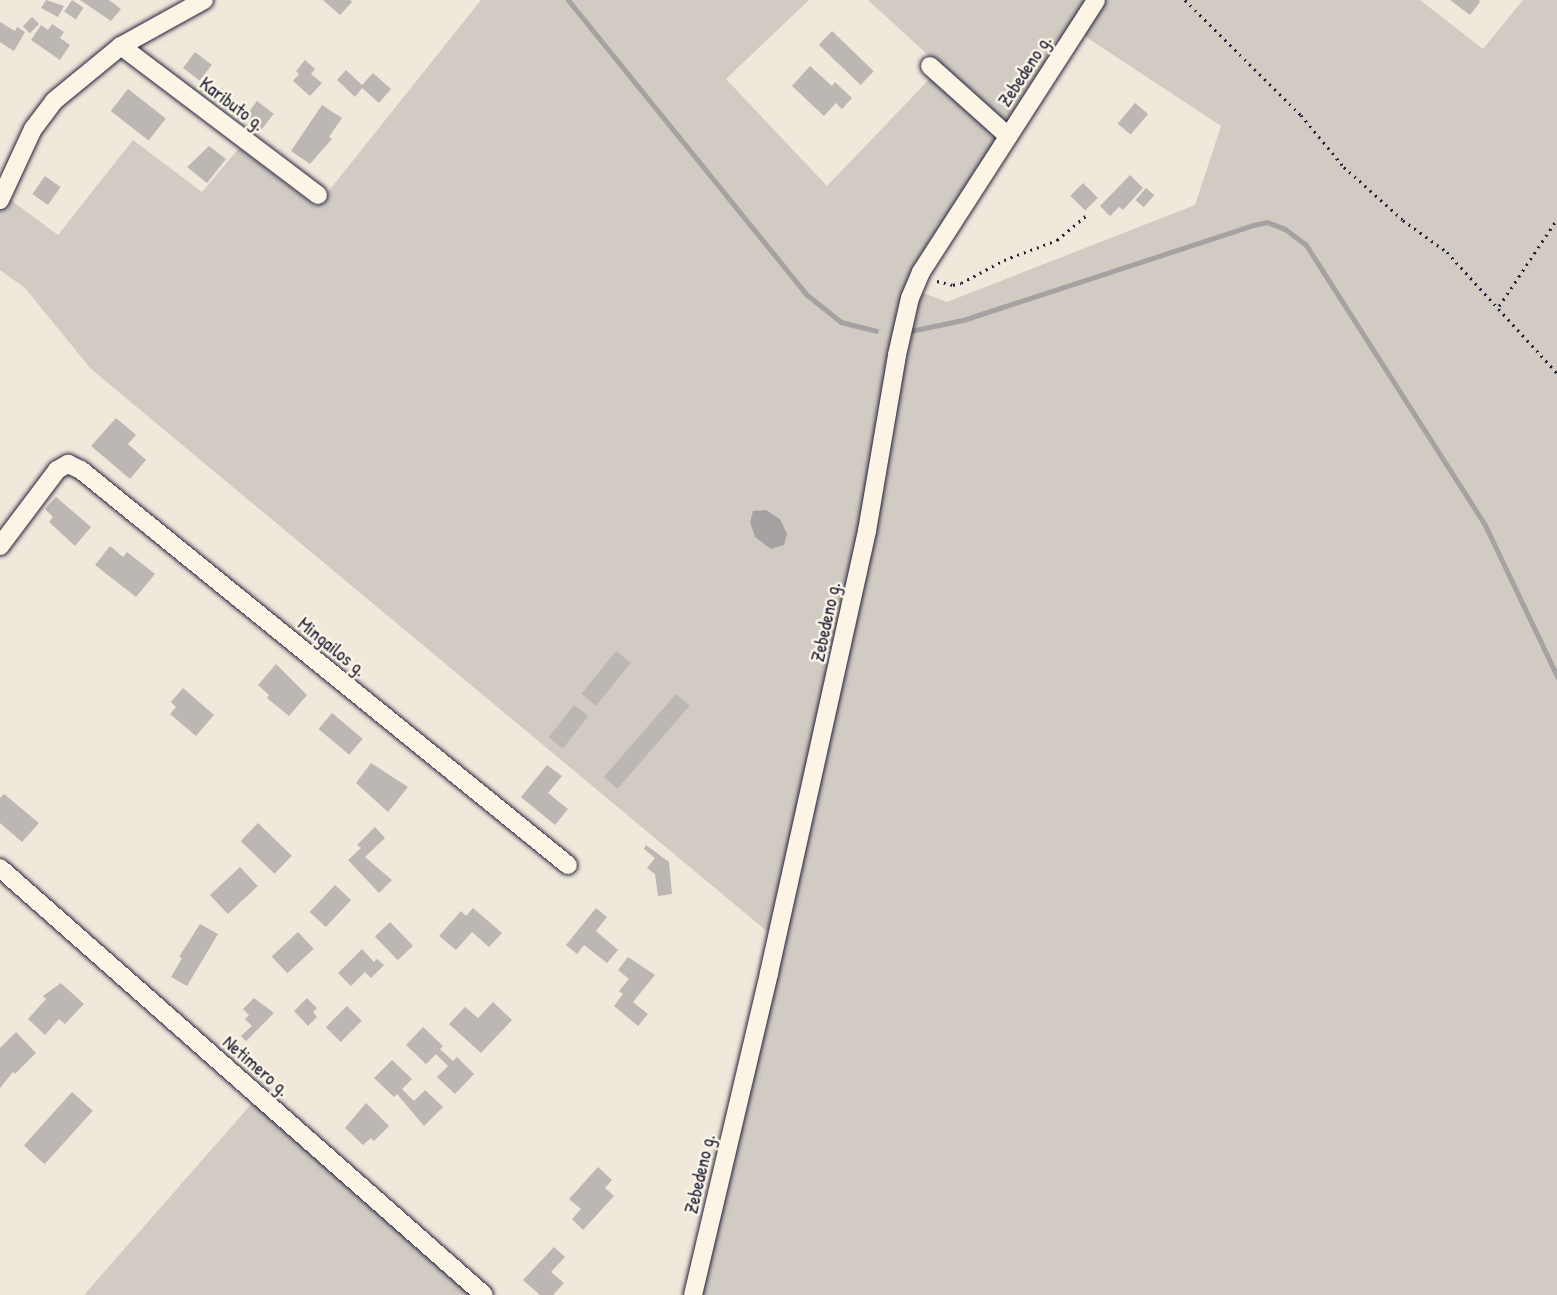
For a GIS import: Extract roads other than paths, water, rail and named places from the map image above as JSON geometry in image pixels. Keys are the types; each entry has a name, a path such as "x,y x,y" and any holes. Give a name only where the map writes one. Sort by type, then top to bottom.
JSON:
{"street":[{"path":"0,200 33,129 54,101 121,46 204,0"},
{"name":"Zebedeno g.","path":"693,1295 769,973 867,531 897,355 910,298 921,272 1096,0"},
{"name":"Kaributo g.","path":"121,46 318,195"},
{"path":"930,66 1008,136"},
{"name":"Mingailos g.","path":"0,546 57,470 68,464 80,470 568,865"},
{"name":"Netimero g.","path":"0,868 484,1295"}],"waterway":[{"path":"568,0 807,295 841,322 876,331"},
{"path":"910,331 963,320 1253,225 1267,222 1285,229 1306,245 1484,523 1557,676"}]}
